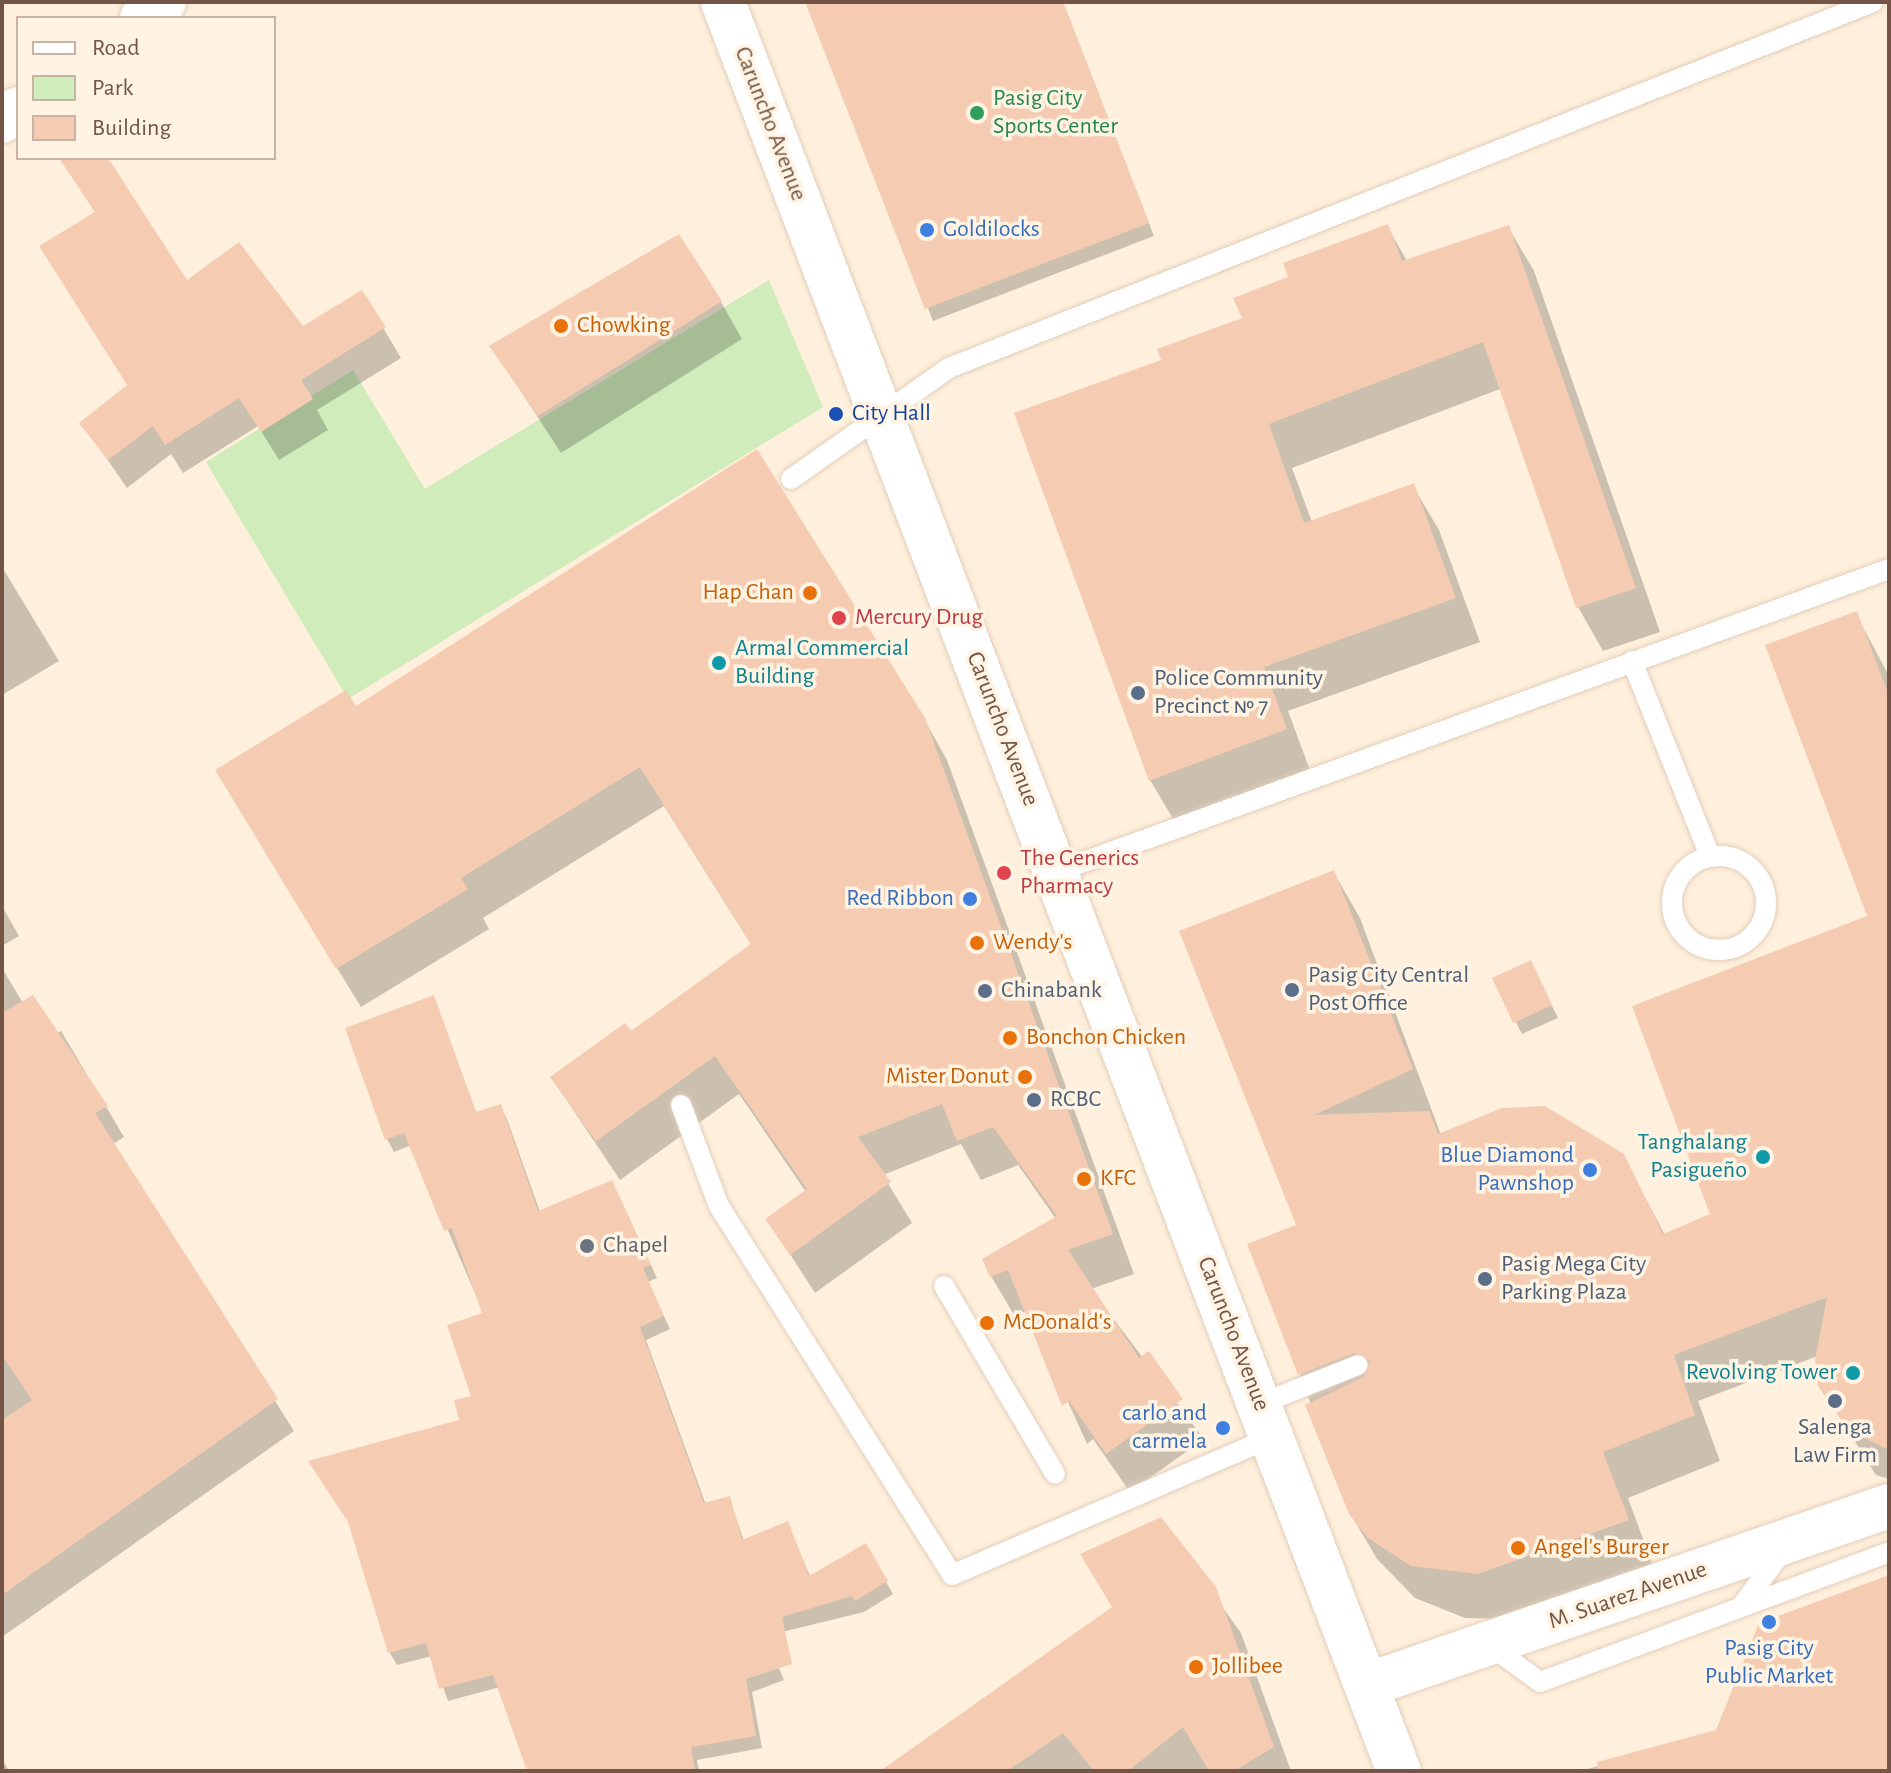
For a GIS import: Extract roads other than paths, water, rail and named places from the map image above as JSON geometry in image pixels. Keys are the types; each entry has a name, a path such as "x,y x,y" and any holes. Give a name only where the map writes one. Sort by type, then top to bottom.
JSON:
{"main road":[{"path":"145,16 164,2"},
{"name":"Caruncho Avenue","path":"723,2 882,410 1399,1771"},
{"name":"M. Suarez Avenue","path":"1367,1685 1889,1506"}],"lane":[{"path":"791,479 882,410 949,368 1873,2"},
{"path":"1056,872 1889,569"},
{"path":"1632,661 1710,856"},
{"path":"1710,856 1742,862 1764,887 1762,924 1734,948 1696,945 1673,914 1679,875 1710,856"},
{"path":"681,1105 719,1206 952,1575 1266,1421 1358,1365"},
{"path":"944,1286 1055,1474"},
{"path":"1741,1607 1791,1540"},
{"path":"1488,1644 1540,1682 1889,1552"}],"place":[{"name":"Pasig City Sports Center","path":"977,113"},
{"name":"Goldilocks","path":"927,230"},
{"name":"Chowking","path":"561,326"},
{"name":"City Hall","path":"836,414"},
{"name":"Hap Chan","path":"810,593"},
{"name":"Mercury Drug","path":"839,618"},
{"name":"Armal Commercial Building","path":"719,663"},
{"name":"Police Community Precinct № 7","path":"1138,693"},
{"name":"The Generics Pharmacy","path":"1004,873"},
{"name":"Red Ribbon","path":"970,899"},
{"name":"Wendy's","path":"977,943"},
{"name":"Pasig City Central Post Office","path":"1292,990"},
{"name":"Chinabank","path":"985,991"},
{"name":"Bonchon Chicken","path":"1010,1038"},
{"name":"Mister Donut","path":"1025,1077"},
{"name":"RCBC","path":"1034,1100"},
{"name":"Tanghalang Pasigueño","path":"1763,1157"},
{"name":"Blue Diamond Pawnshop","path":"1590,1170"},
{"name":"KFC","path":"1084,1179"},
{"name":"Chapel","path":"587,1246"},
{"name":"Pasig Mega City Parking Plaza","path":"1485,1279"},
{"name":"McDonald's","path":"987,1323"},
{"name":"Revolving Tower","path":"1853,1373"},
{"name":"Salenga Law Firm","path":"1835,1401"},
{"name":"carlo and carmela","path":"1223,1428"},
{"name":"Angel's Burger","path":"1518,1548"},
{"name":"Pasig City Public Market","path":"1769,1622"},
{"name":"Jollibee","path":"1196,1667"}]}
